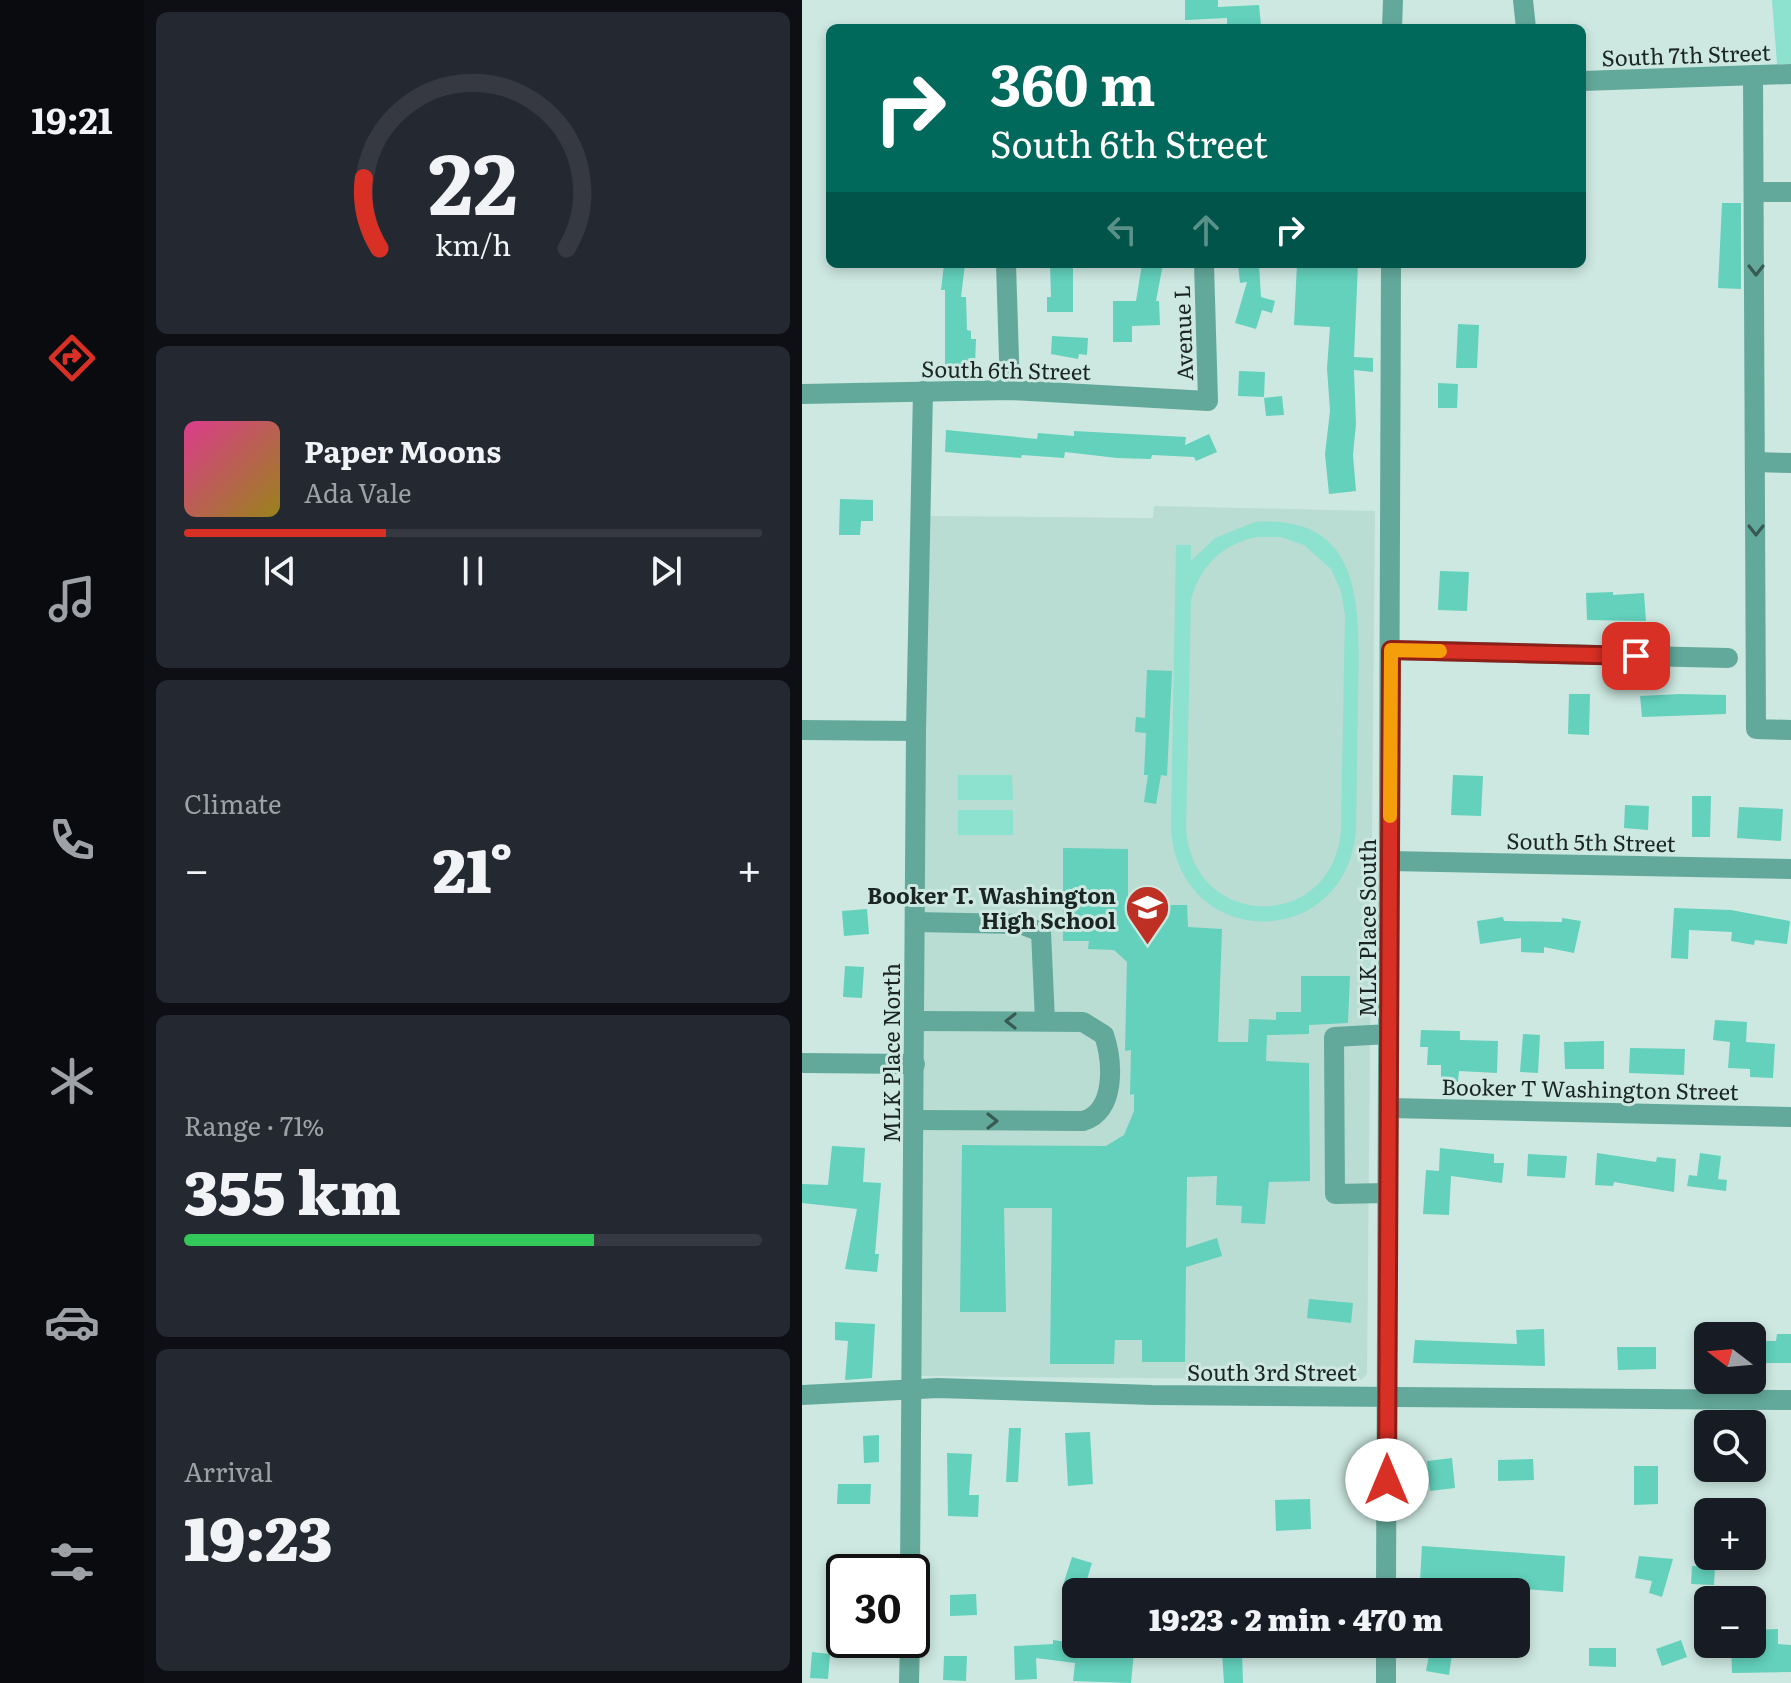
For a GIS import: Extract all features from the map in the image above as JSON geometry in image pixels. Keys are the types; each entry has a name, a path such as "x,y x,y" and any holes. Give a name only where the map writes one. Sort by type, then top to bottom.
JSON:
{"street":[{"path":"1392,24 1393,0"},
{"path":"1523,0 1526,24"},
{"name":"South 7th Street","path":"1586,81 1791,74"},
{"path":"1753,75 1756,729 1791,730"},
{"path":"1754,192 1791,192"},
{"path":"1006,268 1010,390"},
{"name":"Avenue L","path":"1204,268 1208,401"},
{"name":"MLK Place South","path":"1386,1578 1391,268"},
{"name":"South 6th Street","path":"802,394 1010,390 1208,401"},
{"name":"MLK Place North","path":"910,1554 916,731 923,391"},
{"path":"1755,462 1791,463"},
{"path":"1391,650 1728,658"},
{"path":"802,730 916,731"},
{"name":"South 5th Street","path":"1390,861 1791,869"},
{"path":"915,922 1020,924 1041,932 1045,1021"},
{"path":"914,1120 1083,1121 1099,1114 1108,1095 1104,1035 1083,1022 915,1021"},
{"path":"1388,1193 1335,1194 1334,1037 1389,1034"},
{"path":"802,1063 915,1064"},
{"name":"Booker T Washington Street","path":"1389,1108 1791,1117"},
{"name":"South 3rd Street","path":"802,1395 938,1388 1152,1395 1791,1400"},
{"path":"909,1683 910,1658"},
{"path":"1386,1658 1386,1683"}],"shaded area":[{"name":"Booker T. Washington High School","path":"1154,506 1375,511 1367,1374 1361,1380 919,1376 926,516 1153,518"}],"green space":[{"path":"1772,0 1791,0 1791,64 1777,64"},
{"path":"1255,522 1292,524 1319,535 1338,553 1350,576 1356,604 1359,666 1356,831 1345,871 1323,899 1294,916 1262,921 1230,915 1201,898 1181,868 1171,828 1176,545 1191,545 1191,561 1215,538","holes":["1281,537 1304,545 1331,569 1341,591 1345,615 1341,831 1332,864 1314,888 1290,902 1262,906 1235,901 1211,886 1194,862 1186,828 1191,600 1200,577 1223,551 1244,540"]},
{"path":"958,775 1012,775 1013,800 958,800"},
{"path":"958,810 1013,810 1013,835 958,835"}],"building":[{"path":"1185,0 1218,0 1218,7 1259,5 1261,24 1227,24 1227,18 1185,20"},
{"path":"1722,203 1741,203 1741,289 1718,288"},
{"path":"944,268 965,268 961,297 966,297 967,330 971,331 971,339 976,339 975,366 945,365 945,290 941,290"},
{"path":"1050,268 1073,268 1073,312 1047,312 1047,297 1051,297"},
{"path":"1141,268 1162,268 1156,301 1159,301 1160,325 1132,326 1132,342 1113,342 1113,301 1136,301"},
{"path":"1238,268 1259,268 1261,297 1275,301 1272,313 1262,310 1256,329 1235,323 1247,282 1240,283"},
{"path":"1297,268 1358,268 1354,357 1373,358 1373,372 1354,370 1356,424 1353,455 1356,491 1329,494 1325,454 1330,411 1327,368 1330,327 1294,325"},
{"path":"1458,324 1479,325 1477,368 1456,368"},
{"path":"1052,336 1088,338 1087,355 1079,354 1078,359 1051,354"},
{"path":"1239,371 1265,372 1264,397 1238,396"},
{"path":"1438,383 1458,384 1457,408 1438,408"},
{"path":"1282,396 1284,415 1266,416 1264,398"},
{"path":"946,430 1037,439 1038,433 1074,436 1074,431 1186,437 1185,445 1209,434 1217,452 1196,461 1194,457 1152,455 1151,459 1117,458 1065,452 1064,458 1022,455 1021,458 945,452"},
{"path":"840,499 873,500 873,521 861,521 860,535 839,535"},
{"path":"1440,571 1469,572 1467,611 1438,610"},
{"path":"1613,592 1613,595 1644,593 1646,621 1587,620 1586,593"},
{"path":"1147,670 1172,671 1167,776 1161,775 1156,804 1144,802 1148,775 1144,775 1146,733 1135,732 1136,717 1145,718"},
{"path":"1569,694 1590,694 1589,735 1568,734"},
{"path":"1726,695 1726,714 1642,717 1640,696"},
{"path":"1453,775 1483,776 1481,816 1451,815"},
{"path":"1692,796 1711,796 1710,837 1692,837"},
{"path":"1625,805 1649,806 1648,830 1624,828"},
{"path":"1739,807 1783,809 1781,841 1737,838"},
{"path":"1063,848 1128,849 1128,905 1187,905 1188,927 1222,929 1218,1042 1248,1042 1249,1019 1276,1020 1276,1012 1301,1012 1301,976 1350,976 1348,1023 1309,1025 1309,1034 1267,1035 1266,1061 1309,1063 1310,1181 1269,1182 1265,1224 1241,1223 1242,1206 1216,1205 1217,1176 1187,1177 1186,1248 1217,1238 1222,1256 1186,1267 1185,1362 1142,1362 1142,1340 1115,1340 1114,1364 1050,1364 1052,1208 1004,1208 1006,1312 960,1312 962,1145 1106,1146 1124,1135 1134,1111 1134,1094 1130,1095 1131,1050 1125,1051 1127,962 1114,950 1088,949 1089,941 1063,941"},
{"path":"1674,908 1731,910 1790,921 1787,944 1755,940 1754,945 1731,941 1732,932 1689,930 1688,959 1671,958"},
{"path":"867,909 869,934 844,936 842,911"},
{"path":"1503,917 1504,921 1562,922 1562,918 1581,921 1574,953 1544,947 1544,953 1521,952 1521,938 1480,944 1477,921"},
{"path":"845,966 864,967 862,998 843,997"},
{"path":"1715,1020 1747,1022 1746,1042 1775,1044 1773,1078 1750,1077 1750,1069 1728,1068 1730,1042 1713,1040"},
{"path":"1421,1030 1460,1031 1460,1040 1498,1041 1497,1073 1459,1071 1458,1082 1441,1081 1441,1065 1427,1065 1428,1047 1420,1047"},
{"path":"1523,1034 1540,1035 1538,1073 1520,1072"},
{"path":"1604,1041 1604,1069 1565,1069 1564,1042"},
{"path":"1630,1048 1685,1049 1684,1075 1629,1073"},
{"path":"832,1146 865,1148 863,1182 881,1183 875,1254 879,1254 877,1272 845,1269 857,1209 802,1203 802,1184 828,1185"},
{"path":"1440,1148 1494,1154 1494,1163 1504,1163 1502,1183 1451,1176 1449,1215 1423,1214 1426,1170 1439,1171"},
{"path":"1597,1153 1656,1162 1657,1157 1676,1159 1674,1192 1614,1182 1613,1186 1595,1185"},
{"path":"1700,1153 1721,1156 1718,1179 1727,1180 1726,1191 1687,1186 1689,1175 1697,1176"},
{"path":"1528,1154 1567,1156 1565,1178 1527,1176"},
{"path":"1309,1299 1353,1303 1351,1323 1307,1318"},
{"path":"835,1322 875,1324 872,1378 845,1380 848,1341 835,1340"},
{"path":"1544,1329 1545,1366 1413,1363 1415,1340 1517,1344 1516,1330"},
{"path":"1777,1334 1791,1334 1791,1363 1766,1363 1766,1341 1776,1341"},
{"path":"1617,1347 1656,1347 1656,1369 1618,1370"},
{"path":"1009,1428 1021,1428 1018,1482 1006,1482"},
{"path":"1090,1432 1093,1484 1068,1486 1065,1433"},
{"path":"879,1435 879,1462 864,1463 863,1436"},
{"path":"947,1453 972,1454 969,1495 979,1495 978,1517 948,1516"},
{"path":"1452,1458 1455,1488 1430,1491 1427,1461"},
{"path":"1533,1459 1534,1480 1498,1481 1498,1460"},
{"path":"1634,1466 1658,1466 1658,1504 1634,1505"},
{"path":"838,1484 871,1484 870,1504 837,1504"},
{"path":"1310,1499 1311,1529 1276,1531 1275,1500"},
{"path":"1422,1546 1565,1556 1563,1592 1530,1589 1530,1578 1420,1578"},
{"path":"1639,1556 1673,1559 1662,1597 1649,1593 1652,1581 1635,1578"},
{"path":"1072,1557 1092,1563 1087,1578 1065,1578"},
{"path":"1692,1566 1694,1570 1715,1570 1714,1585 1691,1584"},
{"path":"976,1594 977,1615 950,1616 950,1595"},
{"path":"1766,1629 1778,1629 1778,1644 1791,1645 1791,1672 1732,1673 1731,1658 1766,1658"},
{"path":"1053,1640 1062,1641 1062,1658 1133,1658 1131,1683 1073,1681 1075,1663 1036,1658 1037,1679 1015,1680 1014,1646 1053,1644"},
{"path":"1681,1640 1687,1657 1662,1666 1656,1649"},
{"path":"1589,1648 1616,1648 1616,1667 1589,1666"},
{"path":"812,1652 826,1654 826,1658 830,1658 828,1679 810,1678"},
{"path":"944,1656 967,1656 966,1681 943,1680"},
{"path":"1222,1658 1242,1658 1243,1683 1224,1683"},
{"path":"1428,1658 1451,1658 1449,1675 1426,1671"}],"slow traffic":[{"path":"1390,816 1391,650 1440,651"}],"place":[{"name":"Booker T. Washington High School","path":"1147,946"}],"route":[{"path":"1387,1480 1391,650 1636,656"}]}
